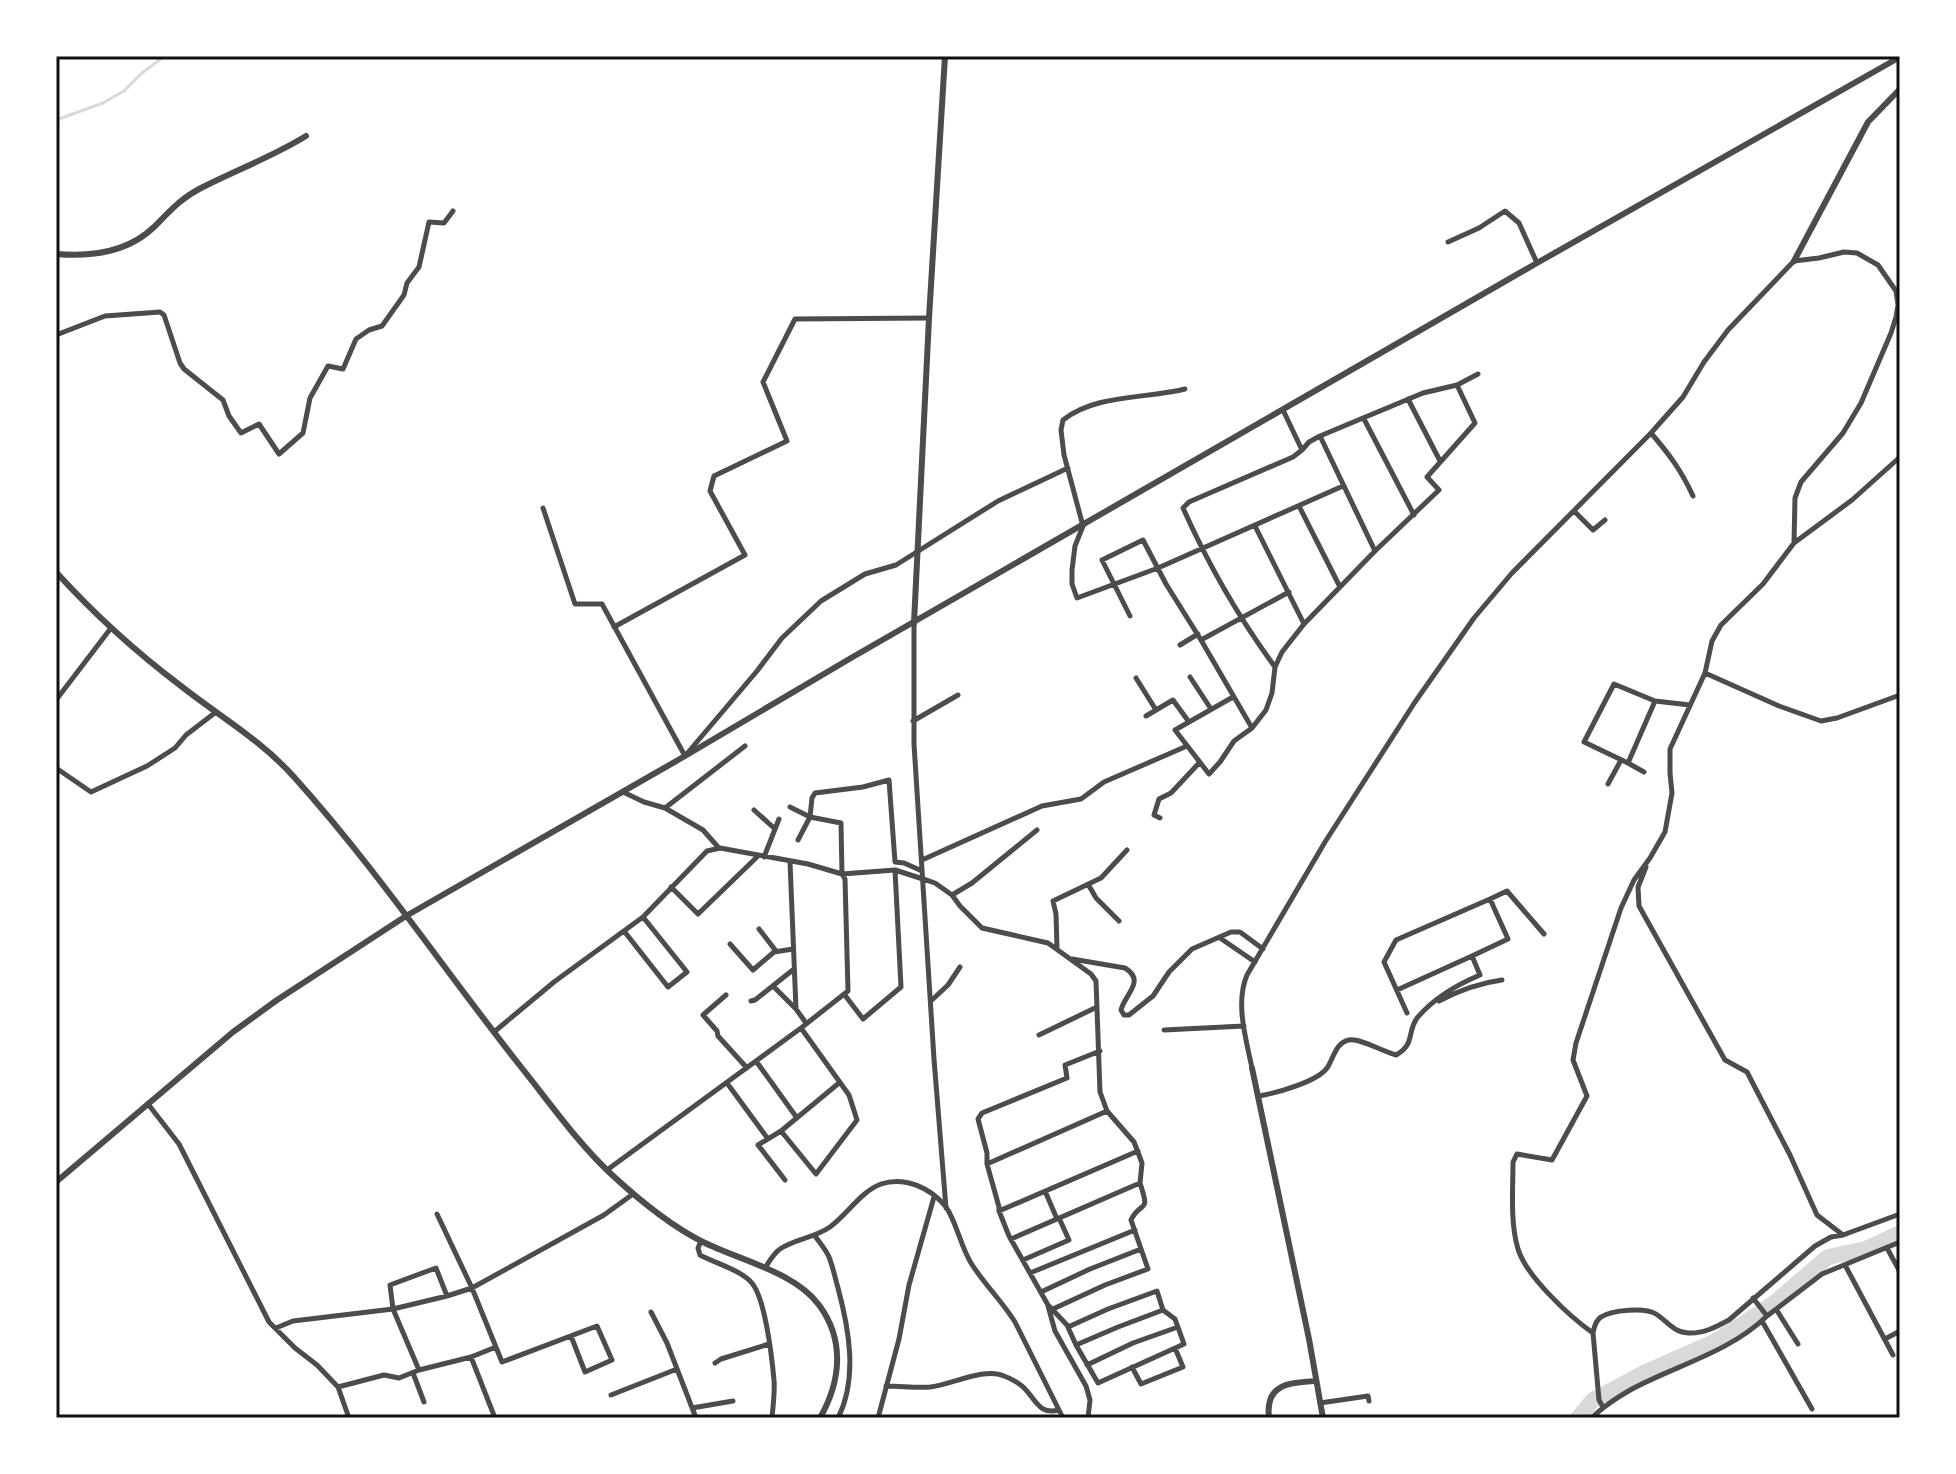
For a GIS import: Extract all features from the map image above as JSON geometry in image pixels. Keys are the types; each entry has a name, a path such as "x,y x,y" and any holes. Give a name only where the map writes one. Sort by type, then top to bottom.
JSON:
{"street":[{"path":"945,56 917,552 913,721 946,1208 970,1263 1015,1322 1063,1418"},
{"path":"56,1182 233,1032 406,916 1900,57"},
{"path":"1323,1418 1244,1026 1243,985 1333,829 1452,648 1512,573 1683,397 1728,330 1794,261 1868,122 1900,89"},
{"path":"56,254 76,256 107,252 138,239 173,206 198,189 306,136"},
{"path":"56,335 105,316 160,312 164,315 184,369 223,400 241,433 259,424 279,454 303,433 310,398 328,366 343,369 356,339 382,326 404,295 407,283 419,267 429,222 444,223 453,211"},
{"path":"1448,242 1479,228 1505,211 1519,223 1537,263"},
{"path":"1794,261 1844,252 1857,253 1878,265 1896,291 1898,305 1891,333 1861,403 1843,433 1801,482 1795,498 1794,543"},
{"path":"614,627 745,555 710,491 714,476 787,441 763,382 795,319 929,318"},
{"path":"1275,667 1201,549 1183,508 1189,502 1293,457 1320,436 1423,393 1457,385 1478,374"},
{"path":"1233,697 1175,730 1209,774 1234,741 1252,728 1266,710 1275,667 1282,652 1304,624 1439,490 1427,477 1475,423 1457,385"},
{"path":"1185,389 1101,402 1063,420 1061,430 1068,468 1083,526 1075,546 1072,570 1072,584 1077,598 1158,568 1343,486"},
{"path":"1408,399 1440,461"},
{"path":"1283,410 1302,450"},
{"path":"1364,419 1414,515"},
{"path":"1651,433 1673,458 1693,496"},
{"path":"1320,436 1375,551"},
{"path":"1593,1333 1559,1304 1523,1260 1514,1231 1513,1162 1517,1154 1552,1160 1587,1096 1573,1060 1576,1043 1621,908 1634,880 1665,832 1672,793 1670,749 1705,673 1712,641 1721,625 1763,584 1794,543 1852,500 1900,457"},
{"path":"685,756 782,638 821,601 865,574 896,565 998,501 1068,468"},
{"path":"1299,506 1340,587"},
{"path":"543,508 575,604 602,604 685,756"},
{"path":"1574,511 1593,530 1605,520"},
{"path":"1255,526 1304,624"},
{"path":"1130,616 1102,560 1143,540 1252,728"},
{"path":"56,572 111,628 169,677 254,738 278,760 353,848 560,1116 607,1170 633,1194 701,1241 790,1279 813,1297 831,1327 838,1355 837,1377 820,1418"},
{"path":"1180,645 1289,592"},
{"path":"56,700 111,628"},
{"path":"1705,673 1821,721 1900,695"},
{"path":"1190,677 1211,709"},
{"path":"1136,678 1156,710"},
{"path":"1644,772 1584,742 1614,684 1655,701 1690,705"},
{"path":"913,721 958,695"},
{"path":"1146,716 1173,700 1189,722"},
{"path":"1628,763 1655,701"},
{"path":"56,768 91,792 147,766 175,748 186,735 216,712"},
{"path":"665,808 745,746"},
{"path":"922,860 1042,806 1081,799 1104,782 1187,746"},
{"path":"1608,784 1621,760"},
{"path":"1160,818 1150,814 1159,799 1171,793 1200,762"},
{"path":"798,840 810,817 815,793 889,780 895,862 904,863 952,895 982,928 1048,943 1096,981 1100,1092 1107,1111 1134,1142 1142,1163 1140,1183 1146,1200 1144,1207 1131,1220 1148,1269 1050,1307"},
{"path":"623,792 665,808 703,830 719,848"},
{"path":"607,1170 848,991 841,823 810,817 790,807"},
{"path":"754,810 775,829"},
{"path":"671,887 698,914 761,856 779,819"},
{"path":"952,895 972,883 1037,830"},
{"path":"494,1032 554,982 643,917 707,851 719,848 842,874 895,870 923,875"},
{"path":"1057,950 1053,901 1101,878 1127,850"},
{"path":"1650,858 1638,887 1639,906 1725,1060 1747,1072 1817,1215 1843,1235"},
{"path":"790,862 796,1009"},
{"path":"844,994 863,1019 901,987 895,870"},
{"path":"1088,884 1096,898 1119,921"},
{"path":"1407,1013 1384,962 1396,940 1507,891 1544,934"},
{"path":"1397,990 1508,939 1490,899"},
{"path":"624,931 668,987 687,972 643,917"},
{"path":"759,929 777,952"},
{"path":"1071,959 1125,968 1132,972 1135,983 1121,1010 1124,1015 1129,1015 1153,996 1169,972 1192,949 1231,932 1240,932 1263,949"},
{"path":"1220,938 1255,962"},
{"path":"730,944 753,970 774,952 793,949"},
{"path":"1259,1096 1289,1089 1325,1071 1338,1046 1345,1041 1354,1039 1396,1055 1405,1050 1411,1040 1415,1021 1430,1005 1459,984 1480,975 1472,956"},
{"path":"931,1001 948,985 960,967"},
{"path":"751,1001 794,969"},
{"path":"1430,1005 1470,987 1502,980"},
{"path":"773,986 796,1009 849,1095 857,1120 816,1174 781,1131"},
{"path":"726,995 703,1015 747,1068"},
{"path":"1039,1035 1097,1007"},
{"path":"1164,1030 1244,1026"},
{"path":"1068,1327 1157,1291 1163,1310 1175,1319 1184,1344 1098,1383 1068,1327 1050,1307 1030,1273 999,1211 978,1119 982,1113 1067,1078 1065,1065 1100,1051"},
{"path":"756,1061 797,1118"},
{"path":"727,1083 768,1139"},
{"path":"785,1180 758,1145 781,1131 839,1083"},
{"path":"148,1104 179,1144 269,1322 338,1387 349,1418"},
{"path":"987,1164 1107,1111"},
{"path":"999,1211 1138,1151"},
{"path":"764,1269 780,1249 815,1236 871,1189 883,1184 895,1180 911,1182 946,1208"},
{"path":"1011,1239 1140,1183"},
{"path":"1023,1260 1069,1240 1045,1191"},
{"path":"276,1328 293,1321 393,1309 472,1288 604,1215 633,1194"},
{"path":"878,1418 899,1339 909,1285 934,1197"},
{"path":"437,1214 502,1362 597,1326 612,1360 585,1372 571,1336"},
{"path":"1603,1407 1599,1400 1593,1333 1600,1318 1621,1311 1642,1310 1656,1314 1678,1331 1712,1329 1729,1320 1815,1246 1831,1237 1900,1214"},
{"path":"1030,1273 1135,1230"},
{"path":"815,1236 828,1255 847,1331 849,1381 838,1418"},
{"path":"701,1241 698,1248 700,1255 745,1277 752,1283 760,1300 774,1382 772,1418"},
{"path":"1592,1418 1603,1407 1657,1376 1707,1355 1752,1330 1822,1274 1900,1242"},
{"path":"1887,1248 1900,1272"},
{"path":"1041,1292 1141,1249"},
{"path":"1845,1265 1893,1355"},
{"path":"424,1402 393,1309 390,1285 436,1268 447,1296"},
{"path":"1753,1298 1812,1409"},
{"path":"1050,1307 1055,1331 1086,1386 1090,1400 1088,1418"},
{"path":"1776,1309 1798,1344"},
{"path":"1076,1345 1163,1310"},
{"path":"651,1312 667,1343 696,1418"},
{"path":"1087,1365 1133,1343 1178,1327"},
{"path":"1885,1339 1900,1331"},
{"path":"715,1363 769,1344"},
{"path":"338,1387 384,1375 399,1378 496,1347"},
{"path":"1132,1367 1141,1384 1183,1367 1175,1348"},
{"path":"471,1357 495,1418"},
{"path":"611,1395 677,1369"},
{"path":"886,1386 930,1387 995,1374 1024,1387 1033,1402 1045,1410 1059,1410"},
{"path":"1269,1418 1271,1395 1279,1388 1292,1382 1315,1381"},
{"path":"1319,1403 1368,1396 1369,1401"},
{"path":"692,1408 733,1401"}],"waterway":[{"path":"56,120 103,103 124,91 165,56"},
{"path":"1578,1418 1593,1400 1716,1341 1746,1322 1773,1304 1828,1257 1866,1249 1900,1233"}]}
